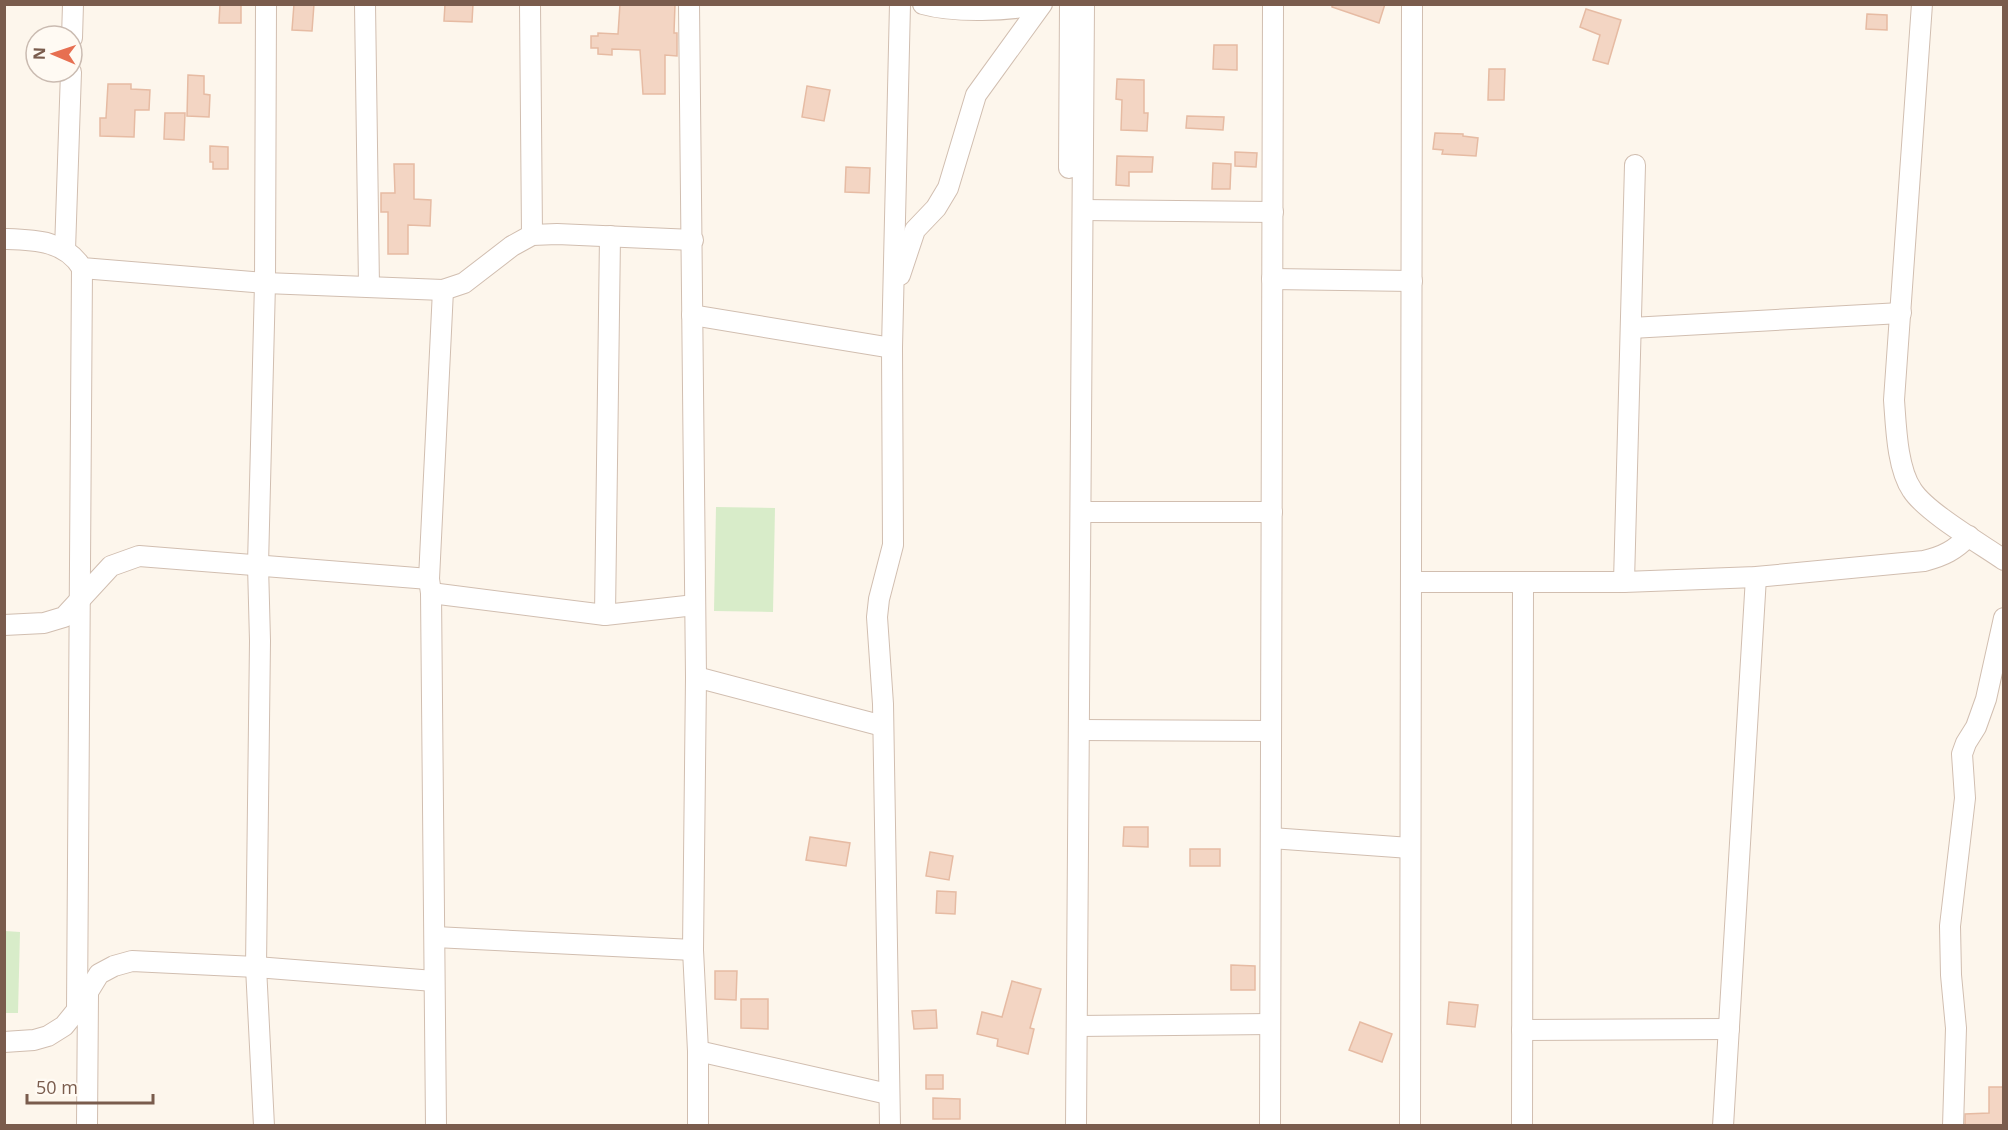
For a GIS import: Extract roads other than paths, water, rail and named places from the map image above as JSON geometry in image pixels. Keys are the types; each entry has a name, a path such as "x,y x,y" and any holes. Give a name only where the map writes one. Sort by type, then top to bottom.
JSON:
{"street":[{"path":"72,24 73,4"},
{"path":"264,1125 256,967 260,641 258,565 265,283 266,4"},
{"path":"365,4 369,287"},
{"path":"530,4 532,235"},
{"path":"689,4 696,677 693,950 698,1051 698,1125"},
{"path":"890,1125 883,726 881,656 877,617 879,599 893,545 892,348 900,4"},
{"path":"923,4 964,9 1027,8 1041,4"},
{"path":"893,295 915,230 936,208 948,188 976,95 1041,4"},
{"path":"1070,4 1066,1035 1077,1059"},
{"path":"1076,1125 1084,4"},
{"path":"1270,1125 1274,4"},
{"path":"1410,1125 1412,4"},
{"path":"1922,4 1894,400 1901,460 1911,490 1928,507 2004,560"},
{"path":"65,250 71,84"},
{"path":"1624,582 1635,165"},
{"path":"1083,210 1273,212"},
{"path":"82,268 265,283 443,290 464,283 512,246 532,235 693,240"},
{"path":"604,615 610,236"},
{"path":"4,239 38,240 53,244 65,250 77,260 82,268 77,1011"},
{"path":"1272,279 1412,281"},
{"path":"436,1125 430,586 443,290"},
{"path":"1631,328 1901,313"},
{"path":"692,315 892,348"},
{"path":"1081,512 1272,512"},
{"path":"1411,582 1624,582 1756,577 1924,561 1946,555 1969,536"},
{"path":"4,626 44,623 64,617 111,566 139,556 258,565 430,586 604,615 695,605"},
{"path":"1723,1125 1756,577"},
{"path":"1522,1125 1523,582"},
{"path":"1953,1125 1956,1028 1951,975 1950,926 1965,798 1962,754 1976,727 1986,699 2004,618"},
{"path":"696,677 883,726"},
{"path":"1080,730 1271,731"},
{"path":"1270,837 1410,848"},
{"path":"435,938 693,950"},
{"path":"4,1042 34,1040 48,1036 64,1026 77,1011 99,974 114,966 132,961 256,967 434,981"},
{"path":"87,1125 88,991"},
{"path":"1078,1026 1270,1024"},
{"path":"1522,1030 1729,1029"},
{"path":"698,1051 888,1094"}]}
